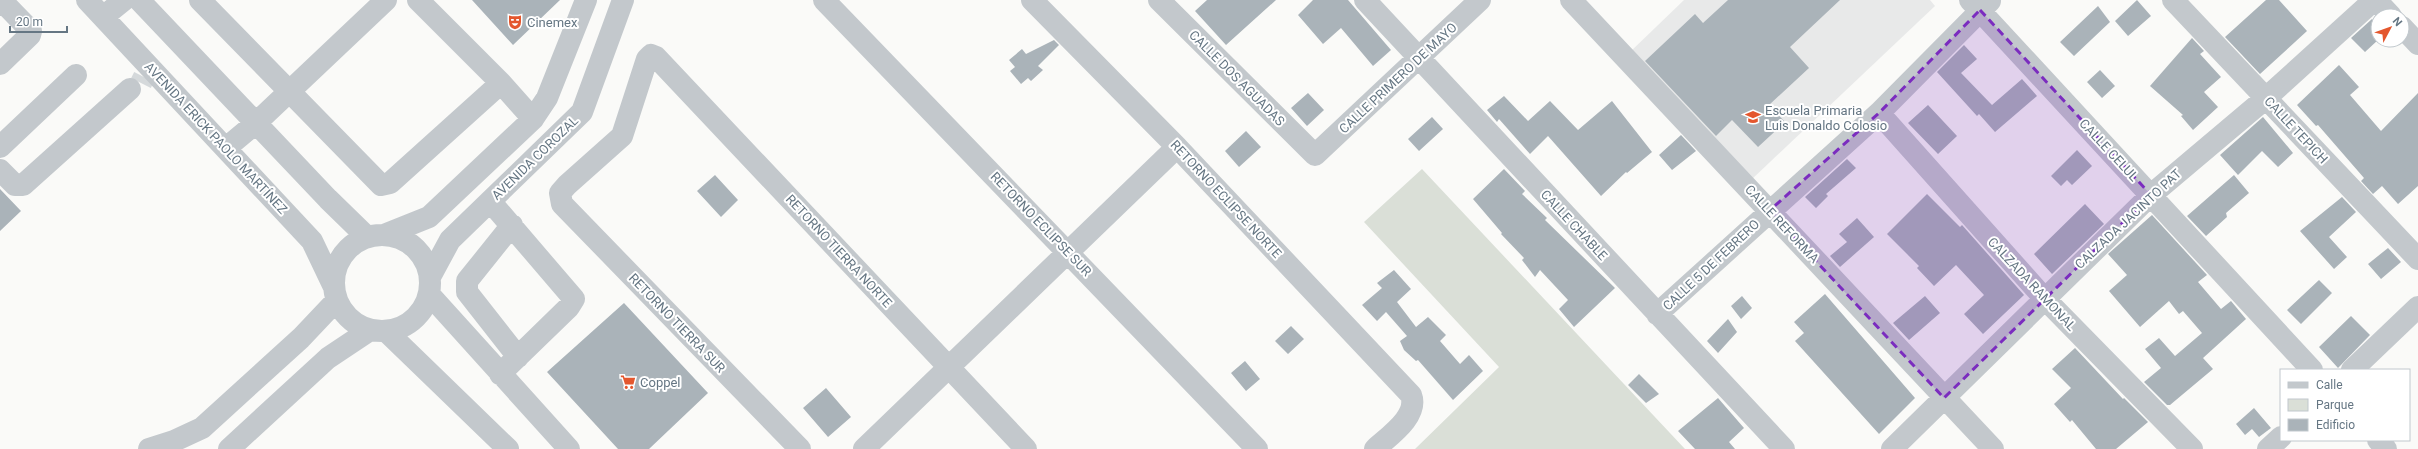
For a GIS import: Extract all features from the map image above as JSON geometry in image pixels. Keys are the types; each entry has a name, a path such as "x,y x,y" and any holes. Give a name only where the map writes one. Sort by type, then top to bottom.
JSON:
{"street":[{"name":"AVENIDA ERICK PAOLO MARTÍNEZ","path":"87,0 103,17 142,79 226,148 312,241 335,293"},
{"path":"103,17 124,0"},
{"path":"140,0 328,199 376,236 404,240 420,253 426,264 429,286 424,308 414,320 401,328 378,331 328,358 229,449"},
{"path":"200,0 380,185 390,183 502,83"},
{"path":"226,148 256,123 386,0"},
{"path":"418,0 502,83 533,118"},
{"path":"508,449 378,331 356,324 344,314 335,293 335,269 342,255 353,244 429,216 533,118 547,98 586,0"},
{"name":"AVENIDA COROZAL","path":"429,286 450,240 582,112 623,0"},
{"name":"RETORNO ECLIPSE SUR","path":"824,0 1257,449"},
{"name":"RETORNO ECLIPSE NORTE","path":"1032,0 1177,147 1411,396 1414,403 1411,414 1375,449"},
{"name":"CALLE DOS AGUADAS","path":"1158,0 1315,155"},
{"name":"CALLE CHABLE","path":"1365,0 1784,449"},
{"name":"CALLE PRIMERO DE MAYO","path":"1315,155 1480,0"},
{"name":"CALLE REFORMA","path":"1571,0 1993,449"},
{"name":"CALLE TEPICH","path":"2173,0 2418,259"},
{"path":"2375,0 2383,8"},
{"name":"CALZADA JACINTO PAT","path":"1892,449 2044,298 2151,195 2266,98 2375,0"},
{"path":"0,5 4,3 31,31 30,35 0,64"},
{"name":"CALLE 5 DE FEBRERO","path":"1657,314 1879,113 1981,3"},
{"name":"CALLE CELUL","path":"1981,3 2151,195 2311,369"},
{"path":"2410,36 2418,44"},
{"name":"RETORNO TIERRA SUR","path":"651,55 647,59 622,136 560,193 562,204 800,449"},
{"name":"RETORNO TIERRA NORTE","path":"651,55 656,57 1026,449"},
{"path":"0,147 76,75"},
{"path":"0,170 15,186 23,185 142,79"},
{"name":"CALZADA RAMONAL","path":"1879,113 2044,298 2192,449"},
{"path":"864,449 1177,147"},
{"path":"490,201 574,298 569,307 500,374"},
{"path":"512,225 467,281 467,292 518,356"},
{"path":"429,286 500,374 569,449"},
{"path":"149,449 174,441 202,428 301,338 335,293"},
{"path":"2353,369 2418,307"},
{"path":"2268,449 2280,438"},
{"path":"2379,441 2386,449"}],"highlighted area":[{"path":"1980,10 2151,195 1944,398 1769,211 1879,113"}],"shaded area":[{"name":"Escuela Primaria Luis Donaldo Colosio","path":"1684,0 1930,0 1935,6 1750,181 1629,53"}],"green space":[{"path":"1422,169 1685,449 1415,449 1499,367 1364,222"}],"building":[{"name":"Cinemex","path":"472,0 560,0 513,45"},
{"path":"1207,0 1276,0 1226,45 1195,11"},
{"path":"1313,0 1348,0 1391,50 1373,66 1341,28 1323,44 1298,15"},
{"path":"1728,0 1840,0 1790,47 1809,68 1769,105 1785,122 1758,147 1732,120 1716,136 1645,61 1695,14 1703,23"},
{"path":"2137,0 2151,16 2128,36 2115,21"},
{"path":"2266,0 2279,0 2307,31 2260,74 2225,37"},
{"path":"2098,6 2110,22 2074,56 2060,42"},
{"path":"2370,21 2370,47 2365,52 2351,38"},
{"path":"2192,38 2204,51 2200,54 2221,77 2204,92 2218,107 2193,130 2181,116 2183,115 2150,86"},
{"path":"1054,40 1059,45 1038,66 1043,70 1031,81 1028,78 1021,84 1010,71 1015,67 1009,60 1022,49 1026,54"},
{"path":"1964,45 1977,59 1961,73 1992,105 2022,79 2037,96 1995,132 1979,114 1977,116 1937,72"},
{"path":"2339,65 2359,87 2350,95 2381,131 2418,93 2418,186 2398,204 2382,186 2373,194 2361,181 2364,178 2318,125 2316,126 2297,105"},
{"path":"2100,70 2115,86 2102,98 2087,82"},
{"path":"1308,93 1324,110 1307,126 1291,108"},
{"path":"1504,96 1528,121 1550,101 1578,130 1612,101 1652,152 1627,173 1626,172 1601,196 1548,136 1530,154 1499,119 1497,122 1487,110"},
{"path":"1928,105 1957,136 1938,154 1908,123"},
{"path":"1432,117 1443,129 1419,151 1408,139"},
{"path":"2263,117 2293,153 2278,167 2262,151 2238,175 2220,155"},
{"path":"1246,131 1261,147 1239,167 1225,151"},
{"path":"1681,135 1696,151 1672,170 1659,155"},
{"path":"2077,150 2092,166 2072,185 2067,180 2061,186 2051,176"},
{"path":"1847,159 1856,168 1826,194 1828,196 1816,208 1805,197"},
{"path":"1504,169 1525,191 1522,194 1547,218 1545,220 1615,288 1574,327 1559,309 1568,300 1540,270 1535,277 1522,260 1524,258 1501,234 1502,233 1473,199"},
{"path":"715,175 738,200 721,217 697,191"},
{"path":"2234,175 2249,193 2226,213 2227,217 2206,236 2187,216"},
{"path":"0,189 21,211 0,231"},
{"path":"1927,194 1960,227 1962,225 2024,295 1983,334 1964,314 1984,295 1956,265 1934,286 1917,268 1919,266 1887,234"},
{"path":"2342,197 2356,212 2329,237 2347,257 2334,269 2300,231"},
{"path":"2085,204 2104,224 2052,274 2034,254"},
{"path":"2152,215 2207,275 2198,282 2221,309 2231,301 2246,319 2203,358 2213,369 2170,405 2167,405 2144,382 2161,368 2145,349 2159,338 2175,356 2202,333 2183,311 2179,314 2169,301 2140,327 2109,291 2127,275 2108,254"},
{"path":"1857,218 1874,237 1840,267 1830,256 1847,242 1839,234"},
{"path":"2388,248 2401,262 2381,279 2368,264"},
{"path":"1394,270 1411,289 1397,302 1416,327 1428,317 1446,335 1440,341 1460,364 1469,355 1483,371 1453,400 1418,360 1416,361 1404,350 1400,341 1407,336 1386,312 1377,321 1362,305 1382,288 1377,283"},
{"path":"2319,280 2332,293 2301,324 2287,310"},
{"path":"1825,294 1915,398 1879,434 1795,341 1804,333 1794,322"},
{"path":"1742,296 1752,308 1741,319 1731,306"},
{"path":"1925,296 1940,313 1909,340 1893,323"},
{"name":"Coppel","path":"624,303 708,393 649,449 618,449 547,372"},
{"path":"2351,316 2370,335 2338,368 2319,347"},
{"path":"1728,319 1737,332 1718,353 1707,341"},
{"path":"1291,326 1304,339 1288,354 1275,341"},
{"path":"2075,348 2123,399 2124,398 2148,422 2116,449 2096,449 2072,420 2070,422 2054,404 2071,388 2052,369"},
{"path":"1245,361 1260,379 1246,391 1231,373"},
{"path":"1639,374 1659,394 1646,403 1628,385"},
{"path":"826,388 851,417 828,437 803,408"},
{"path":"1718,398 1744,428 1729,442 1735,449 1695,449 1678,431"},
{"path":"2254,408 2271,428 2259,437 2252,429 2245,435 2236,424"}],"tunnel":[{"path":"141,83 144,77"}],"place":[{"name":"Cinemex","path":"515,22"},
{"name":"Escuela Primaria Luis Donaldo Colosio","path":"1753,117"},
{"name":"Coppel","path":"628,382"}]}
